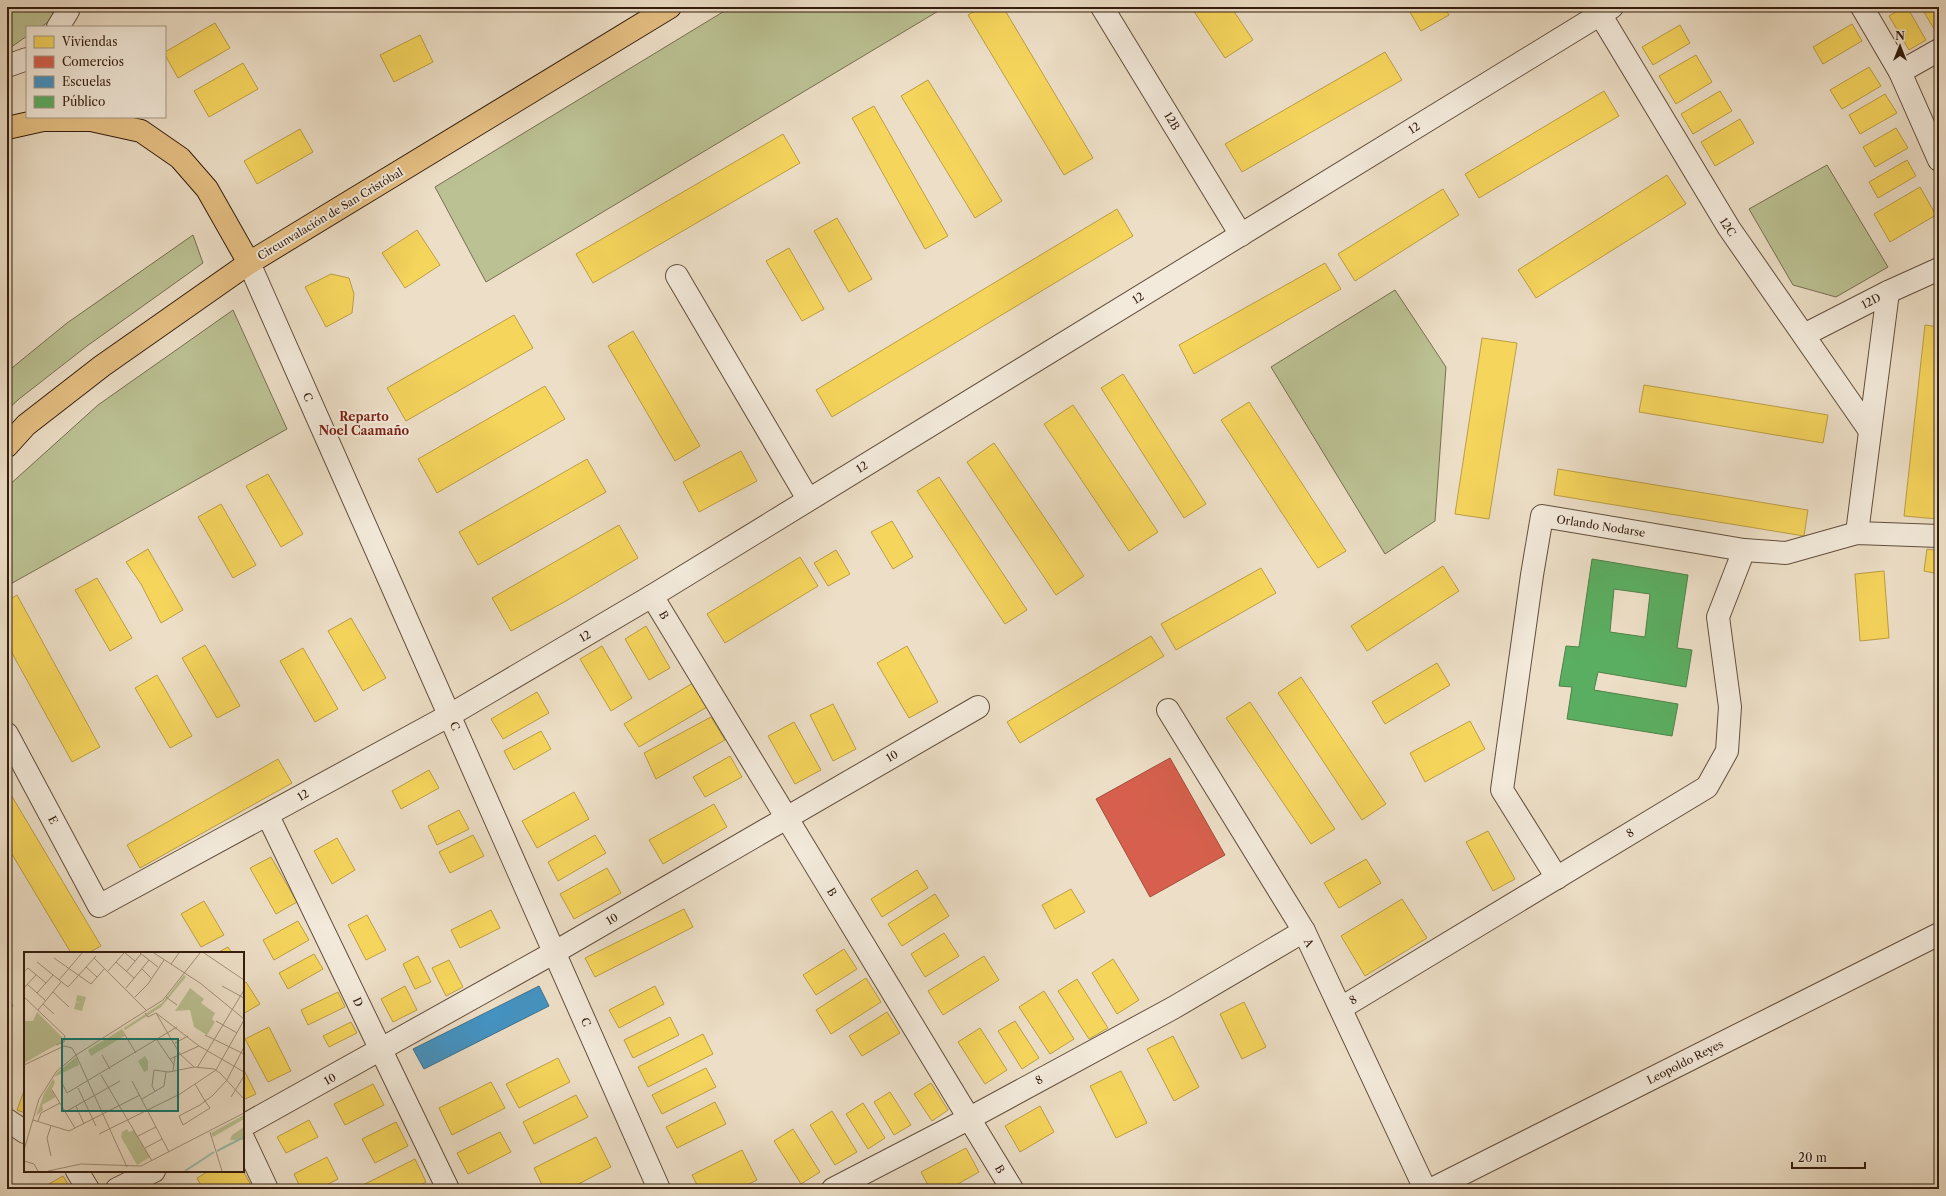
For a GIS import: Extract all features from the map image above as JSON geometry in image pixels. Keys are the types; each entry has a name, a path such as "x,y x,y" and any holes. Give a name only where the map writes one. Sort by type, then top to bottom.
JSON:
{"main road":[{"name":"Circunvalación de San Cristóbal","path":"7,446 26,425 102,366 249,264 670,7"},
{"path":"7,128 42,120 91,120 141,131 180,158 207,189 249,264"}],"street":[{"path":"59,26 68,11 67,7"},
{"name":"12B","path":"1102,7 1240,235"},
{"path":"1862,7 1900,72 1939,160"},
{"name":"12","path":"99,906 268,816 450,715 652,596 1606,11"},
{"name":"12C","path":"1606,11 1729,228 1870,431"},
{"path":"1900,72 1939,50"},
{"path":"7,66 26,59"},
{"name":"C","path":"249,264 659,1189"},
{"name":"12D","path":"1804,335 1888,292 1939,269"},
{"path":"677,276 808,500"},
{"path":"1856,533 1888,292"},
{"name":"Orlando Nodarse","path":"1557,878 1502,790 1532,575 1542,516 1744,550 1786,553 1856,533 1939,536"},
{"name":"8","path":"1341,1008 1707,787 1727,751 1730,706 1718,617 1744,550"},
{"name":"B","path":"652,596 1012,1189"},
{"name":"10","path":"244,1125 382,1050 555,952 978,707"},
{"name":"A","path":"1168,710 1304,931 1426,1189"},
{"name":"E","path":"7,734 99,906"},
{"name":"D","path":"268,816 448,1189"},
{"name":"8","path":"834,1189 970,1118 1173,1008 1304,931"},
{"name":"Leopoldo Reyes","path":"1432,1189 1939,934"},
{"path":"7,1120 24,1131"},
{"path":"244,1140 267,1189"},
{"path":"78,1172 88,1189"},
{"path":"117,1189 152,1172"}],"green space":[{"path":"7,7 49,7 55,17 42,26 26,26 26,37 7,50"},
{"path":"731,7 945,7 486,282 435,187"},
{"path":"1827,165 1888,267 1836,297 1793,285 1749,209"},
{"path":"193,235 203,263 87,346 7,410 7,372 67,323"},
{"path":"1395,290 1446,367 1435,521 1385,554 1271,367"},
{"path":"233,310 287,429 7,586 7,487 98,405"}],"building: Viviendas":[{"path":"981,7 1003,7 1093,158 1064,175 968,15"},
{"path":"1191,7 1231,7 1253,40 1225,58"},
{"path":"1407,7 1444,7 1449,15 1421,31"},
{"path":"1904,7 1907,7 1926,40 1909,50 1889,16"},
{"path":"1921,7 1939,7 1939,33 1937,34"},
{"path":"215,23 230,48 178,78 166,57 166,51"},
{"path":"1852,24 1862,41 1823,64 1813,47"},
{"path":"1680,25 1690,43 1653,65 1642,47"},
{"path":"420,35 433,62 394,82 380,55"},
{"path":"1385,52 1402,80 1242,172 1225,144"},
{"path":"1696,55 1712,82 1676,104 1659,76"},
{"path":"243,63 258,89 209,117 194,91"},
{"path":"1869,67 1881,86 1842,109 1830,90"},
{"path":"928,80 1002,201 975,218 901,96"},
{"path":"1604,91 1619,116 1479,198 1465,174"},
{"path":"1720,91 1732,111 1693,134 1681,114"},
{"path":"1885,94 1897,113 1860,134 1849,115"},
{"path":"874,106 948,236 925,249 852,118"},
{"path":"1740,119 1754,143 1715,166 1701,142"},
{"path":"1896,128 1908,148 1875,167 1863,147"},
{"path":"300,129 313,152 257,184 244,161"},
{"path":"783,134 800,163 593,283 576,254"},
{"path":"1907,160 1916,176 1878,198 1869,182"},
{"path":"1667,175 1686,204 1536,298 1518,270"},
{"path":"1920,187 1936,215 1890,242 1874,214"},
{"path":"1443,189 1459,215 1355,281 1338,254"},
{"path":"1117,209 1133,236 832,417 816,390"},
{"path":"837,218 872,279 849,292 814,231"},
{"path":"417,230 440,265 405,288 382,253"},
{"path":"789,248 824,309 802,321 766,261"},
{"path":"1325,263 1341,289 1194,374 1179,345"},
{"path":"331,274 349,278 354,294 352,313 326,327 305,287"},
{"path":"514,315 533,348 406,421 387,388"},
{"path":"1925,325 1939,327 1938,519 1904,516"},
{"path":"633,331 700,446 675,461 608,346"},
{"path":"1482,338 1517,343 1489,519 1455,514"},
{"path":"1123,374 1206,504 1184,518 1101,388"},
{"path":"1644,385 1828,415 1823,443 1639,412"},
{"path":"545,386 565,419 437,493 418,459"},
{"path":"1249,402 1346,551 1318,568 1221,420"},
{"path":"1073,405 1158,532 1129,551 1044,424"},
{"path":"994,443 1084,576 1056,595 967,462"},
{"path":"741,451 757,481 699,512 683,482"},
{"path":"587,459 606,492 478,565 459,532"},
{"path":"1558,469 1808,510 1804,536 1554,495"},
{"path":"268,474 303,534 281,547 246,486"},
{"path":"939,477 1027,610 1005,624 917,491"},
{"path":"221,504 256,565 233,578 198,517"},
{"path":"892,521 913,557 893,569 871,532"},
{"path":"619,525 638,558 566,601 511,631 492,598"},
{"path":"148,549 183,610 161,623 141,584 126,562"},
{"path":"1927,549 1939,551 1939,574 1924,571"},
{"path":"836,550 850,574 828,586 814,563"},
{"path":"800,557 818,586 725,643 707,614"},
{"path":"1443,566 1459,591 1367,651 1351,626"},
{"path":"1261,568 1276,593 1176,650 1161,624"},
{"path":"1884,571 1889,638 1860,641 1855,574"},
{"path":"97,578 132,638 110,651 75,590"},
{"path":"17,595 100,747 72,762 7,644 7,601"},
{"path":"351,618 386,678 363,691 328,631"},
{"path":"646,626 670,668 649,680 625,639"},
{"path":"1151,636 1164,656 1020,743 1007,722"},
{"path":"205,645 240,706 217,718 182,658"},
{"path":"602,646 632,698 611,711 580,659"},
{"path":"907,646 938,702 909,718 877,663"},
{"path":"303,648 338,709 315,722 280,661"},
{"path":"1437,663 1450,685 1385,724 1372,702"},
{"path":"157,675 192,736 170,748 135,688"},
{"path":"1301,677 1386,804 1362,820 1278,693"},
{"path":"693,683 707,707 639,747 624,724"},
{"path":"537,692 549,713 503,739 491,719"},
{"path":"1250,702 1335,829 1311,844 1226,718"},
{"path":"833,704 856,749 833,761 810,715"},
{"path":"711,717 725,740 656,779 644,753"},
{"path":"1470,721 1485,749 1425,782 1410,753"},
{"path":"794,722 821,770 795,784 768,736"},
{"path":"541,731 551,749 514,770 504,751"},
{"path":"730,756 742,777 705,797 693,777"},
{"path":"278,759 292,783 140,868 127,845"},
{"path":"429,770 439,788 401,809 392,791"},
{"path":"7,788 101,946 90,952 70,952 7,846"},
{"path":"574,792 589,819 537,848 522,821"},
{"path":"714,804 727,827 663,864 649,840"},
{"path":"459,810 469,829 437,845 428,826"},
{"path":"1488,831 1515,879 1493,891 1466,842"},
{"path":"473,835 484,856 450,873 439,852"},
{"path":"595,835 606,853 558,881 548,862"},
{"path":"337,838 355,870 332,884 314,851"},
{"path":"271,857 297,902 276,914 250,868"},
{"path":"1366,859 1381,883 1339,908 1324,883"},
{"path":"607,868 621,893 574,919 560,894"},
{"path":"917,870 928,888 882,917 871,899"},
{"path":"1071,889 1085,912 1055,929 1042,905"},
{"path":"935,894 949,916 902,946 888,924"},
{"path":"1402,899 1427,938 1365,976 1341,936"},
{"path":"204,901 224,935 201,947 181,914"},
{"path":"684,909 693,927 595,977 585,958"},
{"path":"491,910 500,928 460,948 451,930"},
{"path":"367,915 386,950 366,960 348,925"},
{"path":"298,921 309,940 274,960 263,940"},
{"path":"944,933 959,956 925,977 911,954"},
{"path":"228,947 231,952 219,952"},
{"path":"844,949 857,969 816,995 803,975"},
{"path":"314,954 323,969 288,989 279,973"},
{"path":"418,956 431,982 415,989 403,964"},
{"path":"984,956 999,980 943,1015 928,991"},
{"path":"1113,959 1139,1000 1117,1014 1092,973"},
{"path":"449,960 463,987 446,996 432,968"},
{"path":"866,978 881,1002 831,1034 816,1010"},
{"path":"1077,979 1108,1028 1089,1039 1058,991"},
{"path":"246,982 260,1004 244,1013 244,983"},
{"path":"405,986 417,1010 393,1022 381,999"},
{"path":"655,986 664,1004 619,1028 609,1010"},
{"path":"1044,991 1074,1039 1050,1054 1019,1007"},
{"path":"338,992 345,1007 308,1025 301,1010"},
{"path":"7,996 13,1006 7,1009"},
{"path":"1244,1002 1266,1047 1242,1059 1220,1014"},
{"path":"887,1012 900,1033 862,1056 849,1036"},
{"path":"670,1017 679,1035 633,1058 624,1040"},
{"path":"1015,1021 1039,1058 1022,1069 998,1031"},
{"path":"351,1022 357,1033 329,1047 323,1036"},
{"path":"269,1027 291,1071 268,1082 245,1039"},
{"path":"980,1028 1007,1070 985,1084 958,1042"},
{"path":"703,1034 713,1054 648,1087 638,1067"},
{"path":"1173,1036 1199,1087 1174,1101 1147,1049"},
{"path":"558,1058 570,1082 519,1108 506,1084"},
{"path":"706,1068 716,1087 662,1114 652,1095"},
{"path":"244,1070 256,1094 244,1100"},
{"path":"1121,1071 1147,1123 1116,1138 1090,1086"},
{"path":"491,1082 505,1108 452,1135 439,1108"},
{"path":"931,1083 948,1110 932,1121 914,1094"},
{"path":"373,1084 384,1105 345,1125 334,1104"},
{"path":"24,1091 24,1113 17,1110"},
{"path":"890,1092 911,1125 894,1135 874,1102"},
{"path":"576,1095 588,1117 534,1144 523,1122"},
{"path":"715,1102 726,1124 677,1148 666,1127"},
{"path":"863,1103 885,1138 868,1149 846,1114"},
{"path":"1040,1106 1054,1132 1020,1152 1005,1126"},
{"path":"832,1111 857,1152 835,1165 810,1125"},
{"path":"309,1120 318,1137 286,1153 277,1137"},
{"path":"396,1122 408,1146 375,1163 362,1139"},
{"path":"793,1129 820,1172 801,1184 774,1141"},
{"path":"500,1132 511,1152 468,1174 457,1153"},
{"path":"596,1137 611,1167 569,1189 544,1189 534,1168"},
{"path":"966,1148 979,1172 949,1189 930,1189 921,1172"},
{"path":"742,1150 757,1180 739,1189 699,1189 692,1175"},
{"path":"327,1157 338,1179 318,1189 301,1189 294,1174"},
{"path":"415,1159 426,1182 413,1189 366,1189 363,1185"},
{"path":"207,1172 244,1172 251,1185 243,1189 203,1189 197,1178"},
{"path":"63,1176 71,1189 40,1189"}],"building: Comercios":[{"path":"1170,758 1225,855 1150,897 1096,799"}],"building: Escuelas":[{"path":"539,986 549,1006 424,1069 413,1049"}],"building: Público":[{"path":"1592,559 1688,575 1677,648 1692,650 1686,687 1598,672 1594,690 1678,704 1672,736 1567,719 1572,687 1559,686 1566,646 1579,647","holes":["1614,589 1650,594 1645,637 1610,632"]}],"district":[{"name":"Reparto Noel Caamaño","path":"364,423"}]}
